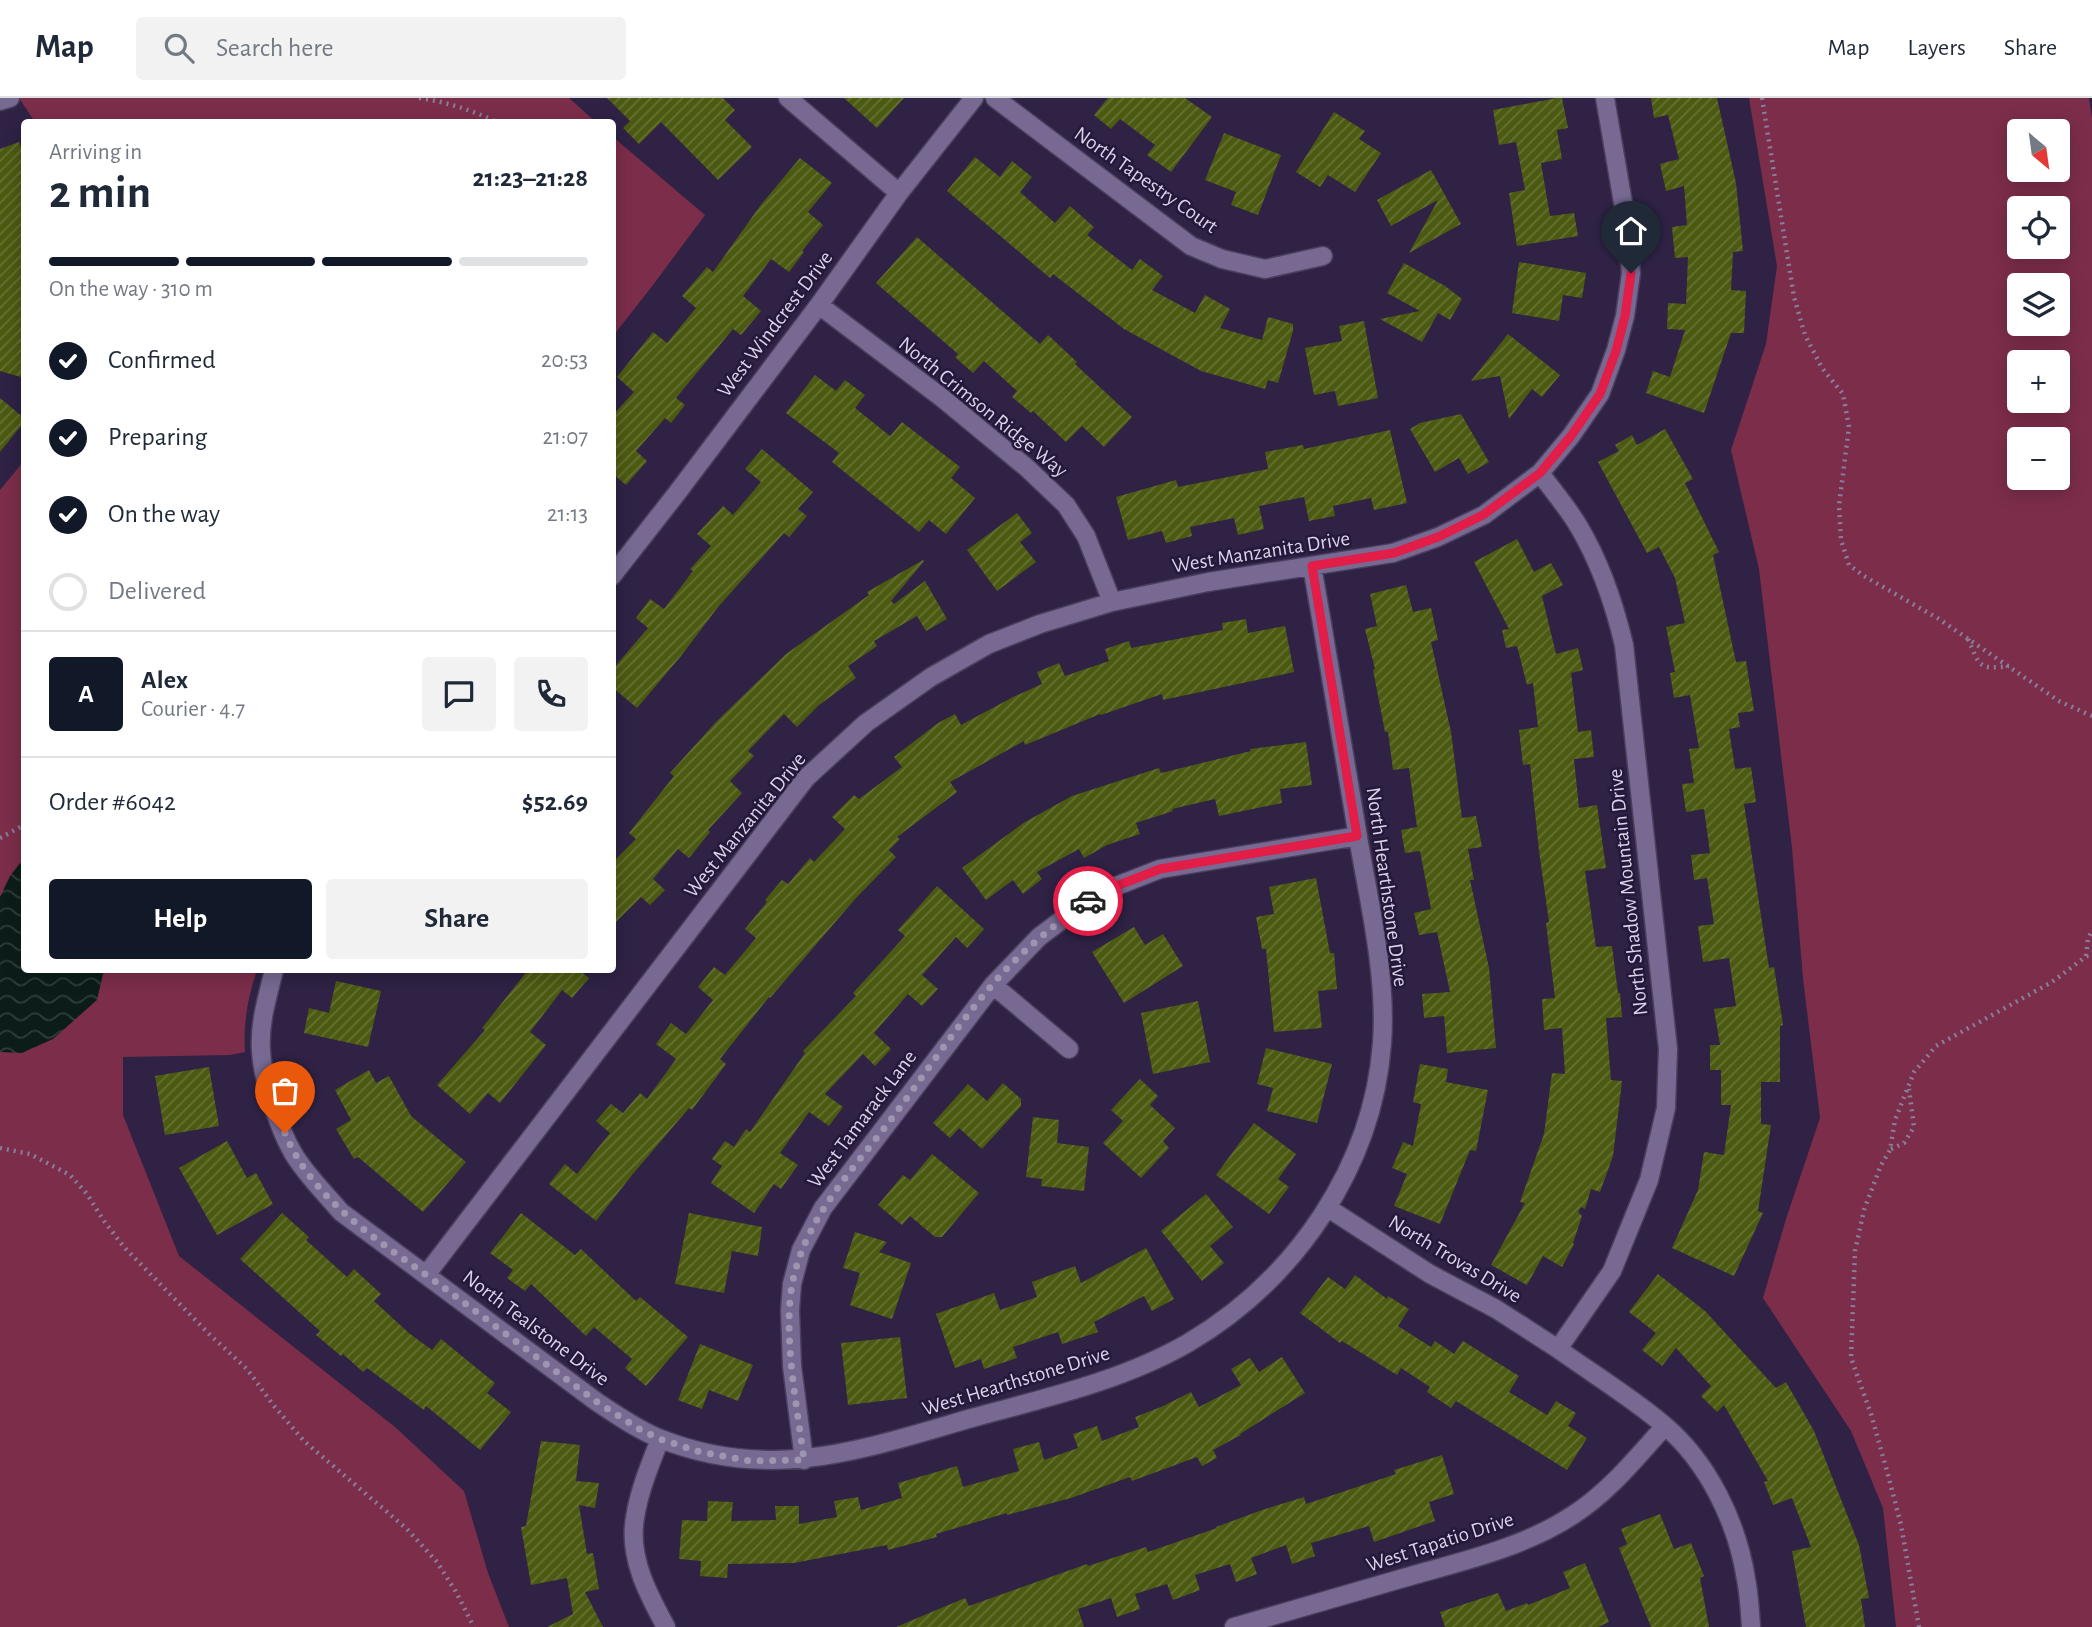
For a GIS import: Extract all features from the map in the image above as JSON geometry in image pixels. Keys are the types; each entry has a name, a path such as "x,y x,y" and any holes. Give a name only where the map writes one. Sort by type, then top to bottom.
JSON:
{"street":[{"path":"0,101 10,98"},
{"path":"788,98 899,193"},
{"name":"West Windcrest Drive","path":"616,571 819,305 899,193 974,98"},
{"name":"North Tapestry Court","path":"995,98 1191,246 1222,259 1265,269 1323,256"},
{"path":"1540,473 1571,436 1600,394 1616,351 1625,316 1631,273 1626,220 1605,98"},
{"name":"North Crimson Ridge Way","path":"819,305 941,397 1027,468 1066,505 1086,536 1112,602"},
{"name":"West Manzanita Drive","path":"426,1275 806,778 866,723 931,677 989,644 1040,624 1112,602 1209,582 1394,553 1438,537 1483,515 1540,473"},
{"name":"North Shadow Mountain Drive","path":"1540,473 1578,525 1597,560 1614,604 1624,645 1668,1049 1666,1108 1650,1181 1612,1270 1559,1349"},
{"name":"North Hearthstone Drive","path":"1312,566 1374,932 1382,1011 1382,1044 1365,1128 1328,1208"},
{"name":"West Tamarack Lane","path":"804,1460 792,1366 790,1310 792,1284 802,1250 823,1208 993,985 1039,937 1096,894 1160,869 1357,836"},
{"name":"North Tealstone Drive","path":"273,973 265,1007 260,1049 270,1096 292,1152 311,1177 341,1212 597,1402 660,1439"},
{"path":"993,985 1069,1049"},
{"name":"North Trovas Drive","path":"1328,1208 1430,1274 1496,1309 1559,1349"},
{"name":"West Hearthstone Drive","path":"660,1439 700,1452 751,1461 804,1460 841,1454 1102,1382 1188,1343 1230,1315 1275,1276 1328,1208"},
{"path":"1559,1349 1665,1426 1696,1460 1714,1487 1732,1525 1747,1580 1751,1627"},
{"name":"West Tapatio Drive","path":"1234,1627 1489,1553 1536,1534 1572,1516 1600,1496 1665,1426"},
{"path":"660,1439 634,1521 640,1575 666,1627"}],"path":[{"path":"419,98 446,102 489,119"},
{"path":"1762,98 1794,297 1805,335 1822,368 1843,394 1849,427 1839,505 1840,540 1849,565 1967,637 2059,701 2092,716"},
{"path":"1967,637 1979,663 1990,668 2010,666"},
{"path":"0,838 21,827"},
{"path":"2086,957 2088,938 2092,931"},
{"path":"1919,1627 1901,1525 1871,1414 1851,1358 1855,1251 1864,1210 1881,1165 1890,1150 1895,1120 1914,1072 1936,1046 2052,982 2092,952"},
{"path":"1890,1150 1904,1143 1914,1127 1909,1086"},
{"path":"0,1148 30,1154 69,1175 87,1194 124,1247 247,1369 304,1441 407,1529 437,1562 474,1627"}],"shaded area":[{"path":"19,98 569,98 593,119 33,119"},
{"path":"1749,98 2089,98 2092,118 2092,1627 1896,1627 1883,1508 1851,1431 1763,1298 1820,1118 1759,569 1731,450 1766,344 1777,266"},
{"path":"616,140 705,215 616,332"},
{"path":"21,465 21,973 256,973 247,1010 245,1052 230,1055 123,1057 123,1115 179,1256 395,1427 464,1491 488,1573 509,1627 0,1627 0,490"}],"water":[{"path":"21,862 21,973 103,973 97,1000 53,1039 22,1053 0,1052 0,897 10,876"}],"building":[{"path":"607,98 723,98 735,110 725,120 752,147 718,180 661,122 639,144 623,128 630,121"},
{"path":"844,98 904,98 877,128"},
{"path":"1108,98 1185,98 1212,117 1171,172 1147,155 1155,145 1120,119 1111,129 1094,115"},
{"path":"1562,98 1568,128 1557,130 1562,159 1541,163 1550,216 1574,213 1578,236 1517,246 1509,193 1525,190 1516,142 1499,145 1493,110"},
{"path":"1651,98 1717,98 1736,183 1743,251 1733,252 1731,290 1746,291 1744,333 1731,333 1704,413 1646,393 1653,371 1670,377 1685,330 1667,329 1668,303 1686,304 1688,257 1675,258 1672,227 1687,225 1684,186 1666,191 1660,164 1679,159 1668,115 1654,118"},
{"path":"1334,112 1365,131 1359,139 1381,153 1355,192 1328,175 1320,187 1296,172"},
{"path":"1224,133 1281,155 1258,215 1231,205 1236,192 1205,180"},
{"path":"19,142 21,147 21,377 0,371 0,149"},
{"path":"975,157 1000,177 1012,161 1032,177 1020,192 1055,223 1070,206 1094,227 1087,235 1132,270 1140,259 1163,276 1152,290 1195,313 1205,295 1230,309 1220,328 1262,340 1268,317 1293,324 1278,383 1268,380 1265,389 1201,371 1124,329 1053,274 1050,278 947,191"},
{"path":"800,158 832,183 808,212 823,225 789,272 771,259 743,296 761,311 741,335 733,329 676,398 685,405 671,423 665,418 636,451 647,461 626,485 616,476 616,412 634,392 617,377 653,332 667,343 696,308 682,296 707,267 713,272 760,206"},
{"path":"1431,170 1461,224 1409,253 1438,200 1391,226 1377,200"},
{"path":"917,237 1040,344 1048,335 1132,417 1104,447 1082,426 1066,442 1033,411 1031,413 1012,397 1017,391 984,361 973,373 955,357 958,354 876,283"},
{"path":"1519,262 1586,273 1582,298 1563,295 1559,321 1512,313"},
{"path":"1404,263 1462,299 1450,320 1438,313 1422,342 1380,319 1420,311 1387,293"},
{"path":"1364,321 1378,398 1338,406 1335,391 1314,395 1305,348 1342,341 1339,326"},
{"path":"1508,334 1560,375 1542,397 1532,389 1509,419 1500,376 1471,381"},
{"path":"815,375 836,391 845,380 865,395 855,408 890,436 902,422 960,467 951,478 975,498 946,534 929,520 919,532 832,462 839,453 786,413"},
{"path":"0,398 21,416 21,426 0,452"},
{"path":"1461,414 1489,462 1468,474 1459,458 1435,472 1410,429 1420,423"},
{"path":"1665,429 1693,479 1685,483 1719,552 1713,555 1736,662 1746,661 1754,711 1738,713 1740,727 1729,729 1735,769 1751,767 1756,802 1744,804 1769,968 1774,967 1783,1025 1780,1026 1780,1082 1761,1082 1761,1124 1771,1125 1758,1211 1763,1213 1734,1276 1672,1248 1698,1190 1704,1152 1724,1155 1731,1105 1721,1105 1721,1070 1710,1070 1710,1045 1720,1045 1714,1009 1736,1006 1729,958 1703,962 1698,926 1714,924 1707,878 1694,880 1691,855 1710,853 1704,809 1686,812 1682,784 1694,783 1689,749 1699,748 1690,695 1674,698 1670,673 1675,672 1666,627 1685,623 1675,578 1659,547 1647,553 1598,462 1619,451 1615,445 1632,435 1637,445"},
{"path":"1390,430 1407,503 1374,510 1371,498 1333,506 1335,516 1309,521 1304,497 1259,506 1264,529 1238,535 1234,518 1190,527 1192,536 1166,543 1162,531 1128,540 1116,497 1176,480 1178,487 1268,469 1265,452 1303,445 1304,449"},
{"path":"762,449 813,492 798,509 807,516 789,537 784,533 718,607 637,708 616,690 616,665 648,628 636,618 650,599 664,609 693,571 690,569 711,546 697,534 723,506 733,515 761,482 745,469"},
{"path":"1017,513 1032,533 1020,542 1036,562 997,591 967,550"},
{"path":"1517,539 1534,572 1551,563 1563,585 1542,596 1556,654 1578,648 1583,670 1571,673 1578,732 1591,730 1594,757 1574,759 1579,808 1597,805 1606,868 1585,871 1596,947 1612,946 1622,1017 1606,1018 1611,1080 1622,1081 1613,1156 1600,1192 1591,1189 1585,1209 1581,1207 1578,1212 1582,1216 1574,1244 1562,1267 1543,1256 1527,1285 1491,1265 1525,1203 1520,1202 1544,1134 1552,1073 1565,1074 1562,1028 1544,1030 1542,999 1555,998 1546,923 1549,922 1530,764 1523,765 1519,730 1538,727 1533,683 1527,685 1517,646 1506,648 1502,630 1509,629 1474,562"},
{"path":"923,560 891,601 894,604 925,581 947,619 926,631 917,616 874,641 877,646 848,666 856,678 819,705 797,727 784,714 748,751 754,756 730,781 742,793 708,830 710,832 689,858 678,849 653,879 665,890 650,905 641,897 616,922 616,859 636,839 629,833 674,776 670,773 716,722 786,654 869,595 867,592"},
{"path":"1406,585 1413,612 1431,608 1438,640 1431,642 1451,732 1462,818 1476,816 1482,847 1468,849 1474,880 1470,880 1489,968 1496,1048 1447,1053 1444,1016 1424,1018 1422,994 1450,992 1437,932 1419,935 1414,913 1431,909 1420,851 1405,853 1401,830 1417,827 1409,768 1393,770 1388,732 1385,732 1373,670 1375,669 1365,629 1377,626 1370,594"},
{"path":"1246,619 1248,633 1285,626 1294,672 1163,700 1162,694 1100,714 1025,745 1024,741 950,782 957,792 897,837 900,839 889,850 896,857 769,997 720,1059 726,1064 692,1110 689,1108 596,1221 549,1184 565,1164 577,1174 610,1133 596,1121 611,1104 623,1113 640,1093 647,1099 676,1059 656,1044 671,1023 686,1034 713,1000 698,987 714,967 725,975 756,938 745,929 767,902 765,900 782,880 788,884 810,858 814,862 845,829 832,817 854,795 859,799 902,767 894,757 938,723 955,714 961,725 1042,684 1037,672 1059,663 1065,676 1109,661 1105,649 1129,641 1131,648 1223,630 1222,623"},
{"path":"1306,742 1312,785 1280,789 1282,803 1219,816 1215,799 1172,809 1173,811 1136,823 1140,834 1107,845 1084,858 1079,849 1037,872 1042,879 1023,894 1013,880 986,900 962,868 1025,822 1072,796 1159,768 1161,773 1251,751 1250,749"},
{"path":"1316,878 1330,953 1334,953 1337,989 1318,991 1322,1028 1274,1032 1266,949 1262,949 1256,917 1274,914 1269,887"},
{"path":"937,886 984,929 967,948 956,937 922,975 938,989 922,1006 908,994 874,1033 891,1049 875,1066 863,1054 825,1094 843,1107 829,1126 809,1112 780,1153 798,1165 781,1189 774,1184 754,1213 711,1183 722,1166 712,1159 725,1141 734,1147 746,1129 750,1132 805,1053 803,1051 856,996 853,993 905,936 898,930"},
{"path":"1134,927 1145,945 1163,934 1183,966 1124,1003 1092,952"},
{"path":"526,973 583,973 589,978 572,998 562,990 530,1032 546,1045 500,1103 488,1093 470,1114 437,1085 485,1030 482,1028"},
{"path":"336,981 381,991 368,1047 304,1033 309,1008 329,1013"},
{"path":"1198,1001 1210,1062 1153,1074 1141,1013"},
{"path":"1266,1048 1332,1064 1317,1123 1267,1111 1273,1088 1257,1084"},
{"path":"1420,1064 1448,1069 1446,1082 1488,1090 1476,1151 1470,1150 1440,1224 1394,1206 1407,1174 1392,1168 1403,1142 1413,1146 1421,1104 1413,1102"},
{"path":"209,1067 219,1126 165,1135 155,1076"},
{"path":"369,1070 376,1083 389,1076 411,1116 466,1162 423,1212 358,1157 354,1159 336,1129 351,1120 335,1090"},
{"path":"1140,1079 1158,1096 1150,1105 1175,1128 1163,1141 1169,1148 1141,1178 1103,1143 1123,1121 1111,1110"},
{"path":"1003,1083 1021,1099 1021,1106 982,1149 959,1128 950,1138 933,1123 968,1084 987,1101"},
{"path":"1033,1117 1059,1120 1057,1143 1089,1147 1084,1191 1041,1186 1042,1179 1026,1177"},
{"path":"1254,1123 1296,1154 1278,1179 1289,1187 1269,1214 1216,1175"},
{"path":"227,1141 247,1178 256,1173 273,1204 217,1235 179,1168"},
{"path":"932,1154 979,1193 942,1237 935,1237 910,1216 902,1225 878,1205 903,1175 910,1180"},
{"path":"1206,1194 1233,1227 1210,1246 1224,1263 1202,1281 1161,1231"},
{"path":"282,1213 309,1237 306,1240 347,1277 354,1269 381,1294 374,1301 410,1334 432,1350 441,1339 495,1383 487,1393 511,1412 480,1450 426,1406 424,1410 367,1368 363,1372 343,1354 341,1356 316,1335 320,1331 240,1259"},
{"path":"521,1213 575,1255 581,1249 636,1301 640,1297 688,1337 646,1386 625,1368 632,1359 594,1327 586,1336 531,1284 525,1291 507,1278 513,1270 490,1253"},
{"path":"689,1213 762,1227 758,1256 732,1251 724,1293 675,1284"},
{"path":"855,1232 887,1242 879,1252 911,1263 892,1319 850,1305 860,1273 843,1268"},
{"path":"1146,1248 1174,1299 1152,1311 1144,1296 1094,1322 1098,1332 1062,1344 1058,1332 1013,1347 1017,1358 984,1369 981,1359 955,1368 936,1314 994,1293 1000,1310 1037,1297 1032,1282 1075,1266 1081,1283"},
{"path":"1658,1274 1705,1311 1776,1388 1786,1382 1814,1431 1859,1545 1869,1598 1861,1599 1865,1627 1806,1627 1792,1551 1811,1547 1792,1498 1773,1505 1764,1482 1768,1481 1724,1405 1717,1412 1701,1396 1711,1386 1676,1348 1662,1366 1642,1350 1656,1333 1629,1312"},
{"path":"1355,1275 1387,1299 1388,1296 1409,1309 1398,1326 1431,1347 1435,1341 1454,1354 1463,1341 1519,1376 1509,1392 1547,1415 1556,1401 1576,1413 1568,1426 1587,1438 1567,1470 1456,1401 1451,1408 1427,1392 1430,1387 1401,1368 1397,1375 1342,1341 1340,1343 1300,1313 1328,1277 1345,1289"},
{"path":"900,1337 907,1398 848,1405 841,1343"},
{"path":"700,1344 753,1365 738,1401 709,1390 702,1409 678,1400"},
{"path":"1282,1357 1305,1393 1213,1450 1217,1458 1202,1466 1197,1457 1132,1481 1130,1477 1071,1498 1007,1513 936,1534 937,1537 888,1550 887,1545 794,1563 728,1564 727,1578 700,1576 701,1561 679,1559 682,1520 707,1521 708,1501 733,1502 731,1521 776,1520 775,1506 799,1506 799,1524 837,1517 834,1501 858,1497 861,1510 902,1498 898,1483 957,1466 963,1487 1019,1471 1013,1449 1039,1442 1044,1460 1078,1448 1073,1434 1097,1426 1102,1441 1139,1427 1135,1417 1191,1392 1199,1407 1241,1385 1231,1369 1250,1358 1259,1372"},
{"path":"541,1441 580,1445 576,1481 599,1483 595,1508 579,1505 587,1554 593,1553 599,1589 585,1592 603,1627 547,1627 573,1614 567,1578 531,1585 521,1527 526,1526"},
{"path":"1442,1455 1454,1494 1429,1502 1435,1521 1374,1542 1369,1526 1311,1543 1315,1556 1292,1564 1286,1545 1251,1558 1257,1574 1236,1582 1230,1564 1195,1575 1200,1590 1173,1600 1167,1584 1135,1594 1140,1609 1117,1617 1111,1598 1078,1609 1084,1627 896,1627 965,1598 969,1606 1087,1564 1088,1566 1146,1547 1148,1552 1304,1497 1306,1504 1396,1474 1394,1470"},
{"path":"1660,1514 1674,1549 1691,1543 1704,1576 1700,1578 1709,1627 1651,1627 1619,1548 1627,1544 1621,1529"},
{"path":"1585,1563 1609,1622 1598,1627 1445,1627 1440,1612 1498,1593 1506,1611 1570,1588 1563,1572"}],"way so far":[{"path":"285,1133 292,1152 341,1212 597,1402 641,1430 700,1452 751,1461 804,1460 792,1366 790,1310 792,1284 802,1250 823,1208 993,985 1039,937 1088,901"}],"route":[{"path":"1088,901 1096,894 1160,869 1357,836 1312,566 1394,553 1438,537 1483,515 1540,473 1571,436 1600,394 1616,351 1625,316 1631,273"}]}
